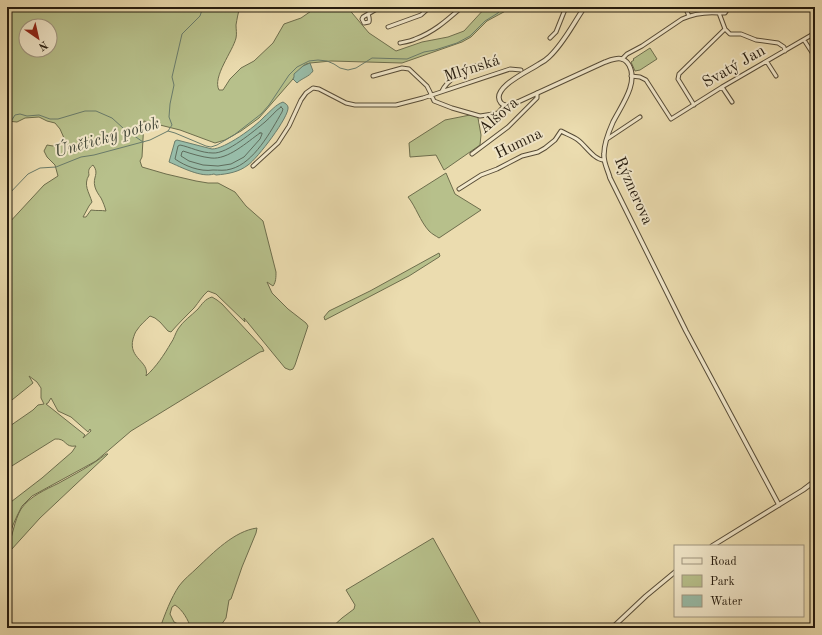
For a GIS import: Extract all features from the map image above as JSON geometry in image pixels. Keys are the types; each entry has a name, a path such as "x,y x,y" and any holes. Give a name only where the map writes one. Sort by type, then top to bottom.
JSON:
{"street":[{"path":"368,14 380,7"},
{"path":"388,26 421,14 430,7"},
{"path":"400,43 415,40 430,33 462,7"},
{"path":"550,38 556,32 566,7"},
{"path":"575,7 582,11"},
{"path":"586,7 559,46 549,57 541,64 513,79 504,88 499,98 501,102 508,106 511,105 605,62 617,58 622,59 628,64 631,71 631,76"},
{"path":"685,7 689,16"},
{"path":"712,12 714,7"},
{"path":"622,59 627,54 689,16 712,12 725,13 729,7"},
{"path":"719,13 726,29"},
{"name":"Svatý Jan","path":"694,105 678,79 679,74 726,29 730,34 741,34 756,40 778,43 784,47 786,51"},
{"name":"Svatý Jan","path":"631,76 640,77 646,80 671,119 722,87 815,34"},
{"path":"804,40 813,54"},
{"path":"442,92 448,82 468,68 493,61"},
{"path":"767,62 776,76"},
{"path":"373,76 402,68 409,69 427,86 434,101 480,116 498,112 505,105"},
{"name":"Mlýnská","path":"253,166 278,143 289,126 301,100 306,93 313,88 319,88 346,103 358,105 396,105 442,92 510,69 520,70"},
{"name":"Rýznerova","path":"631,76 631,84 623,105 613,122 607,139 604,160 610,178 686,331 779,505"},
{"path":"722,87 732,102"},
{"name":"Alšova","path":"472,154 508,127 537,98 537,93"},
{"path":"607,139 640,117"},
{"name":"Humna","path":"459,189 481,175 497,169 522,156 538,152 555,140 561,131 577,139 600,160 604,160"},
{"path":"714,545 815,481"},
{"path":"612,628 646,596 674,573"}],"green space":[{"path":"7,7 240,7 236,25 236,38 218,78 219,90 223,90 230,79 241,68 254,61 273,43 284,24 301,18 317,7 347,7 369,33 396,51 422,42 448,37 464,31 486,7 513,7 487,21 471,37 462,42 402,63 331,61 306,64 259,118 225,140 215,143 180,130 144,121 142,157 140,161 142,167 196,181 218,183 235,192 246,206 263,221 276,272 273,286 267,282 272,293 308,326 295,365 293,369 290,370 285,368 244,318 245,322 216,294 208,291 171,332 168,331 155,318 150,316 141,324 136,332 132,346 136,356 145,367 146,376 163,356 180,326 207,299 212,297 222,304 264,351 260,352 131,431 96,461 32,496 22,506 17,516 8,540 7,548 7,505 42,478 72,452 76,446 69,446 62,440 55,439 7,469 7,428 38,405 44,404 41,398 41,388 37,382 29,376 33,383 7,404 7,225 44,185 58,176 55,165 47,157 44,151 47,145 53,146 60,144 64,138 60,129 55,123 39,117 25,118 17,122 7,121","holes":["93,165 96,171 94,181 95,188 106,211 91,210 86,217 83,217 92,202 88,192 87,179 89,170","51,398 58,411 71,417 88,432 90,429 91,431 83,438 85,435 46,404"]},
{"path":"650,48 657,59 640,70 635,71 631,62 634,60 633,59"},
{"path":"475,115 478,118 481,135 480,145 444,170 436,155 410,157 409,143 445,120"},
{"path":"446,173 455,194 481,210 439,238 430,232 426,227 408,197"},
{"path":"439,253 439,257 409,276 325,320 324,317 329,311 370,291"},
{"path":"108,454 40,518 11,550 9,550 8,547 17,518 21,509 29,500"},
{"path":"257,528 231,599 229,600 226,618 219,628 191,628 183,612 175,605 172,607 170,614 174,622 178,624 180,628 160,628 171,601 183,581 232,538 240,533"},
{"path":"433,538 483,628 331,628 354,609 355,605 346,590"}],"water":[{"path":"310,63 313,71 310,75 297,83 293,79 294,74 303,66"},
{"path":"283,102 288,107 279,128 258,155 248,165 241,169 225,174 203,175 169,162 175,141 177,140 212,149 218,148 232,142 247,132 275,106"}],"waterway":[{"path":"168,131 172,125 169,117 174,85 172,77 182,34 200,16 203,7"},
{"name":"Únětický potok","path":"7,196 28,174 40,168 56,167 81,157 150,140 168,131 206,146 211,147 217,145 234,135 261,114 269,105 289,75 297,67 309,61 327,61 340,68 348,70 356,68 372,58 407,59 424,52 457,43 470,36 485,21 498,13 502,8 506,7"},
{"path":"7,126 15,115 20,114 27,116 39,115 50,119 58,119 85,111 96,111 112,118 143,142"}]}
